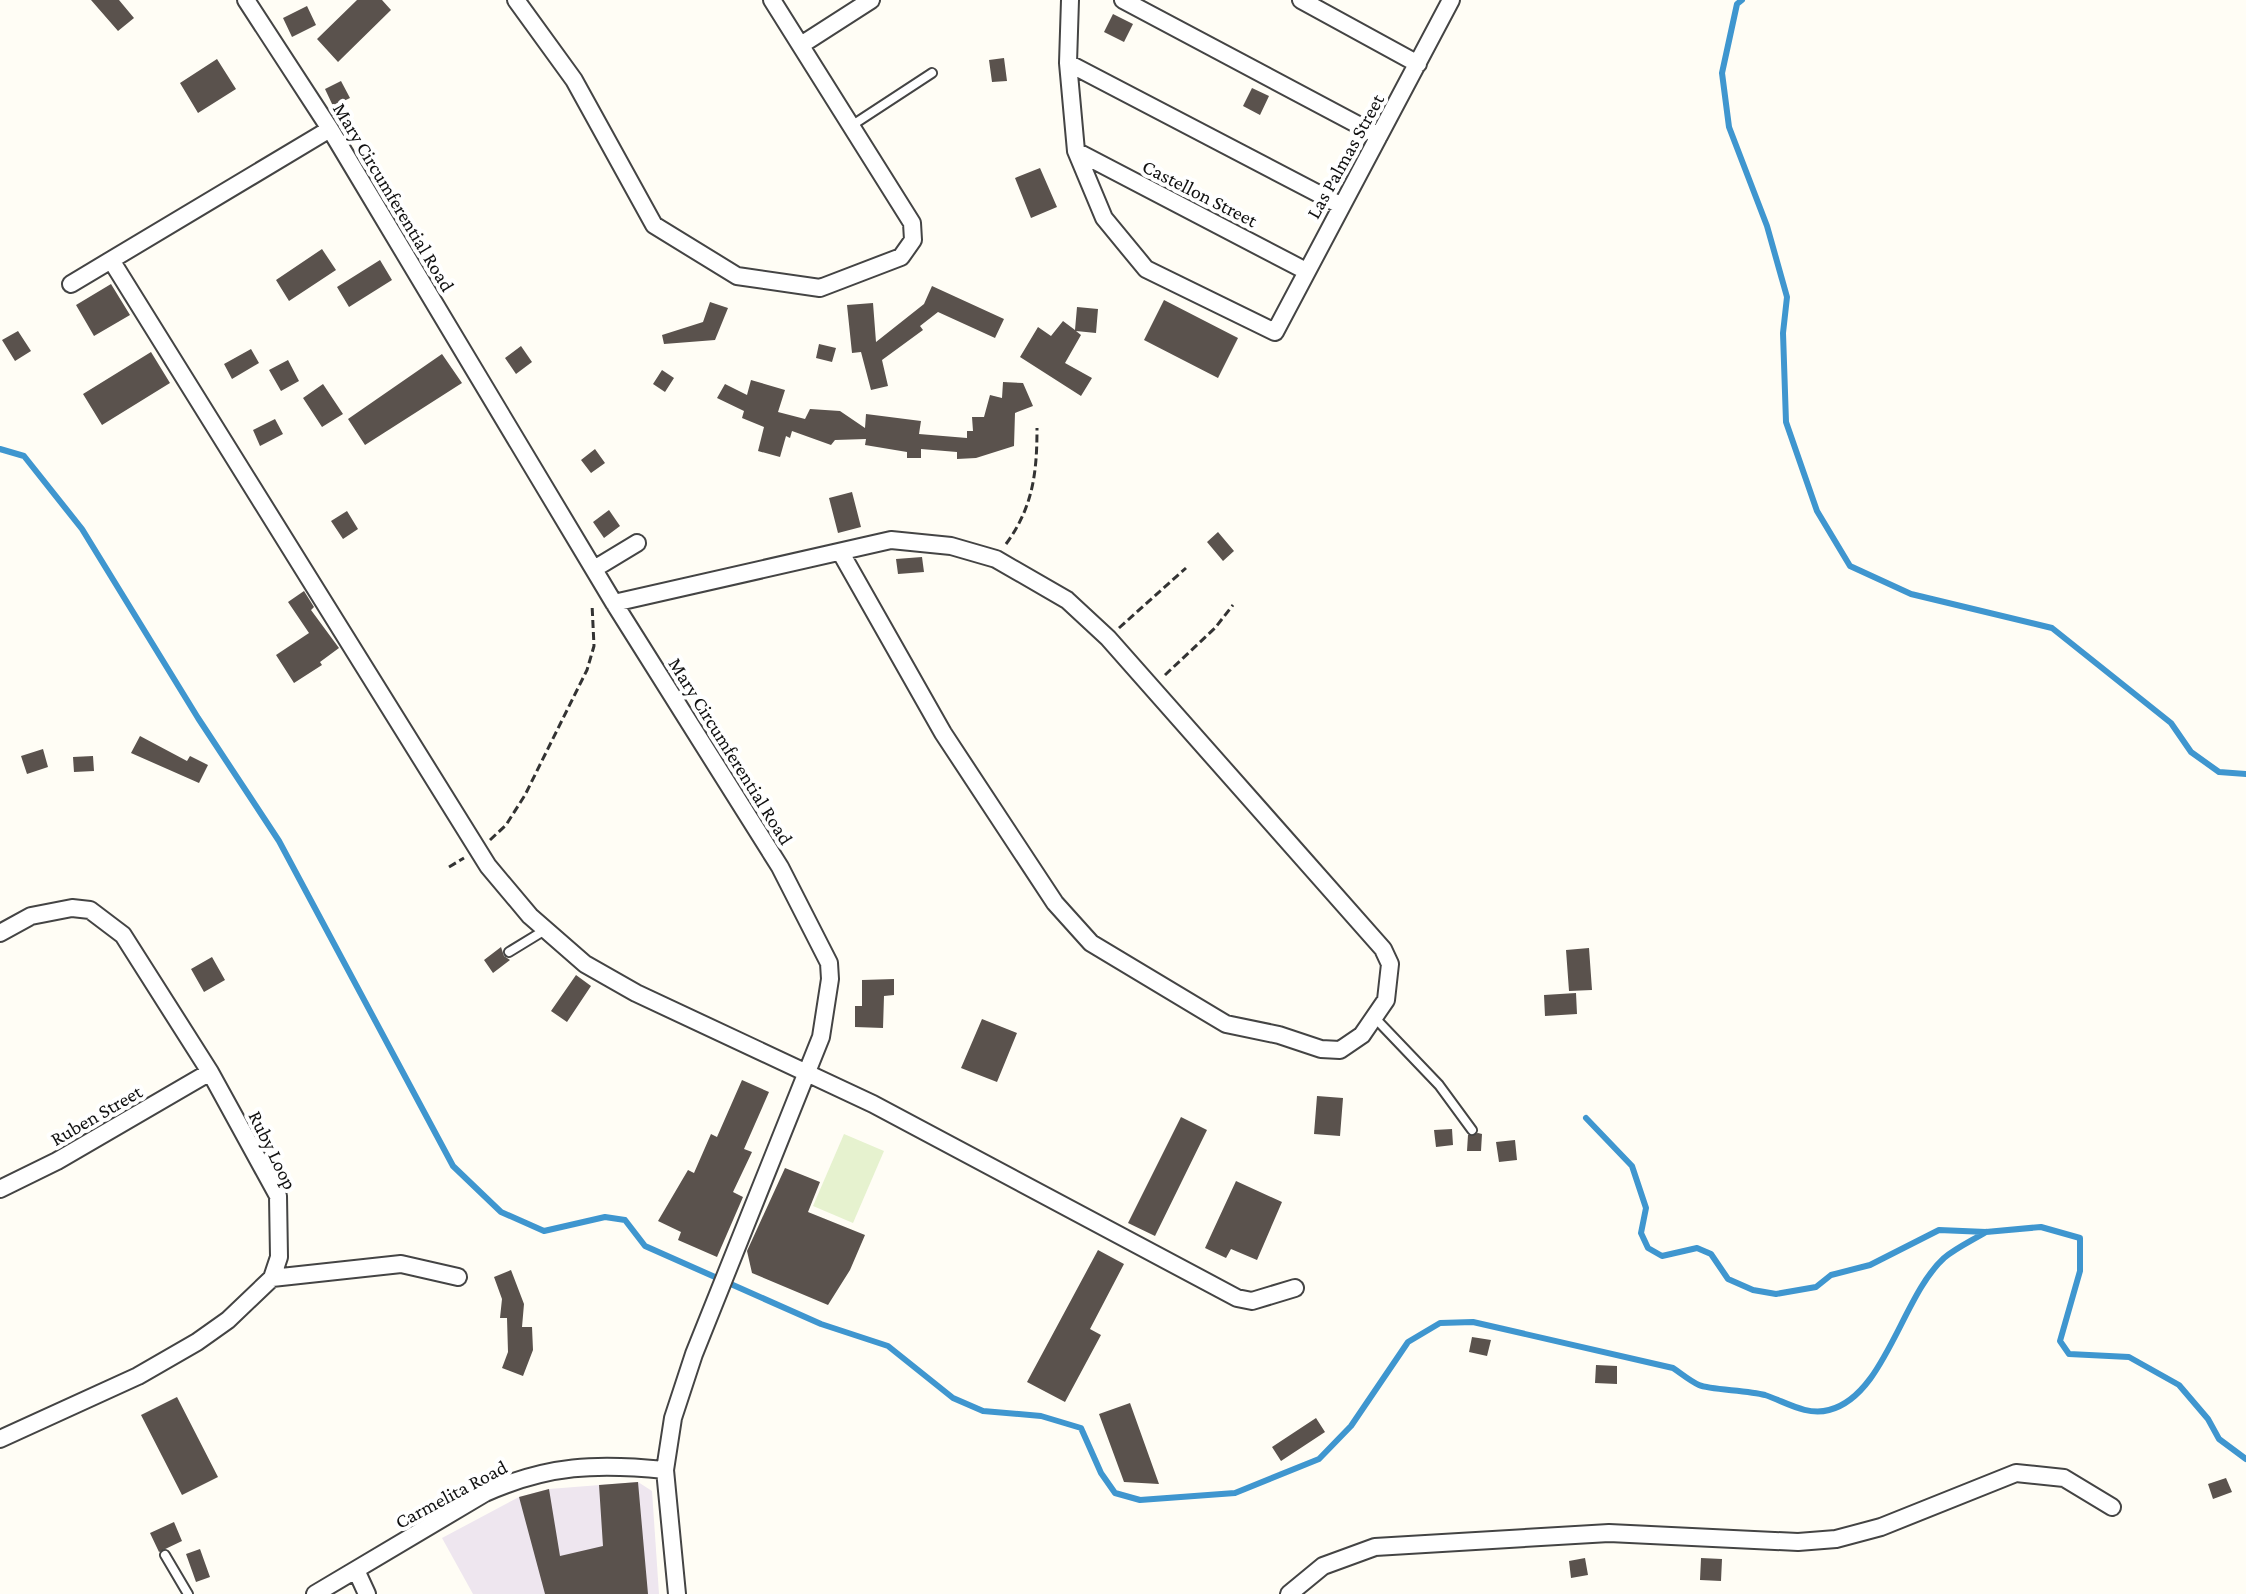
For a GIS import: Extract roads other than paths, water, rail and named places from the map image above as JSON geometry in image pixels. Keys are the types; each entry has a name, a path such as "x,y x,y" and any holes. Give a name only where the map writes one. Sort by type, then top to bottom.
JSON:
{"street":[{"name":"Mary Circumferential Road","path":"246,0 330,129 614,603 780,867 824,950 830,979 827,1008 808,1074 681,1387 665,1470 677,1594"},
{"path":"516,0 574,80 654,225 737,276 820,288 901,257 910,247 912,223 772,0"},
{"path":"801,45 871,0"},
{"path":"1070,0 1068,63 1076,151"},
{"path":"1123,0 1379,136"},
{"path":"1301,0 1418,64"},
{"name":"Las Palmas Street","path":"1076,151 1104,218 1146,269 1275,332 1450,1"},
{"path":"1068,63 1340,205"},
{"path":"71,284 330,129"},
{"name":"Castellon Street","path":"1076,151 1306,271"},
{"path":"111,260 477,849 530,916 585,964 636,993 873,1104 1237,1298 1252,1301 1295,1288"},
{"path":"614,603 891,540 951,546 996,559 1067,600 1153,686 1383,949 1390,964 1386,1000 1362,1035 1340,1050 1321,1049 1279,1035 1226,1024 1091,943 1055,903 943,733 841,553"},
{"path":"598,576 637,543"},
{"name":"Ruby Loop","path":"0,933 31,916 72,908 90,910 123,935 210,1072 278,1196 279,1257 272,1278"},
{"name":"Ruben Street","path":"0,1189 57,1161 210,1072"},
{"path":"0,1439 138,1376 197,1342 228,1320 272,1278 401,1264 458,1277"},
{"name":"Carmelita Road","path":"315,1594 485,1493 515,1480 545,1471 580,1467 617,1465 665,1470"},
{"path":"1289,1594 1323,1566 1357,1551 1388,1545 1609,1533 1798,1542 1836,1539 1881,1527 2016,1473 2033,1472 2064,1478 2112,1507"},
{"path":"356,1570 367,1594"}],"lane":[{"path":"851,126 932,73"},
{"path":"509,952 545,929"},
{"path":"1375,1018 1439,1085 1472,1130"},
{"path":"165,1555 188,1594"}],"waterway":[{"path":"1742,0 1737,4 1722,73 1729,127 1767,226 1787,297 1783,333 1786,422 1817,511 1850,566 1911,594 2052,628 2171,723 2191,752 2219,772 2246,774"},
{"path":"0,449 24,456 82,529 198,718 279,841 453,1166 501,1212 544,1231 605,1217 625,1220 645,1246 821,1324 888,1346 953,1398 983,1411 1041,1416 1081,1428 1101,1473 1115,1493 1140,1500 1235,1493 1319,1459 1351,1426 1408,1342 1440,1323 1473,1322 1673,1368 1704,1387 1765,1395 1804,1410 1829,1410 1848,1401 1865,1386 1929,1275 1944,1258 1986,1232"},
{"path":"1586,1118 1632,1166 1646,1208 1641,1233 1648,1248 1662,1256 1697,1248 1711,1254 1728,1279 1753,1290 1776,1294 1816,1287 1831,1275 1870,1265 1939,1230 1986,1232 2041,1227 2080,1238 2080,1271 2060,1341 2069,1354 2129,1357 2179,1385 2208,1419 2219,1439 2246,1459"}]}
